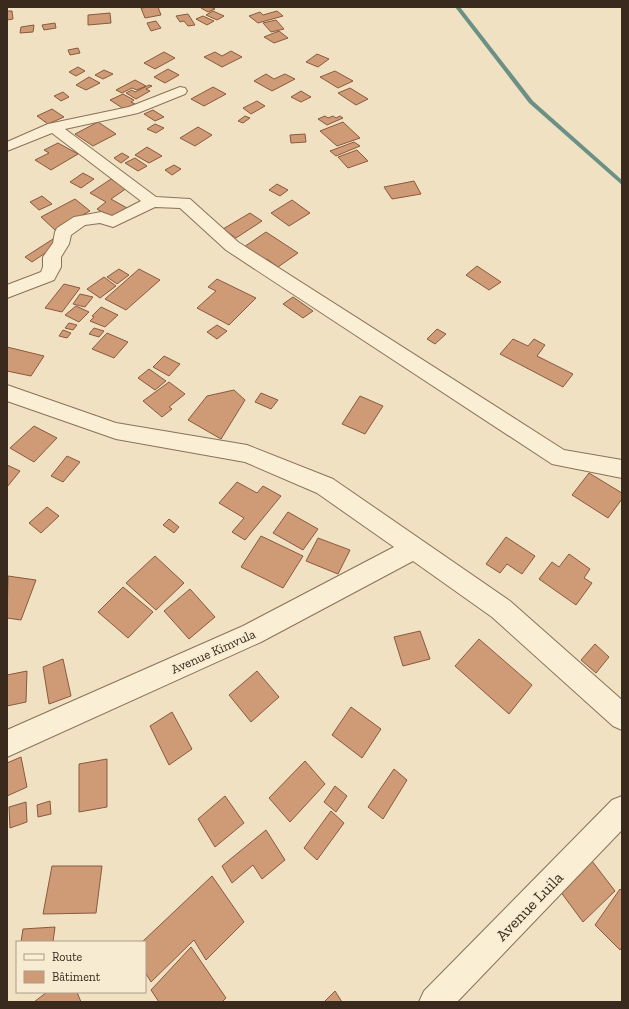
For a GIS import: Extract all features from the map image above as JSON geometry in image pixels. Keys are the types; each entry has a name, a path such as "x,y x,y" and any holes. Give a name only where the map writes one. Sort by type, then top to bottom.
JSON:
{"street":[{"path":"7,147 53,127 133,110 180,91"},
{"path":"53,127 152,202"},
{"path":"7,292 48,276 52,267 52,257 61,244 63,232 80,221 101,217 114,222 152,202 184,203 232,246 559,458 622,469"},
{"path":"7,393 116,431 247,454 324,486 501,609 622,717"},
{"name":"Avenue Kimvula","path":"7,744 252,634 415,548"},
{"name":"Avenue Luila","path":"435,1002 622,810"}],"building":[{"path":"158,7 161,15 145,18 141,8"},
{"path":"211,7 215,9 208,12 201,8"},
{"path":"7,11 12,11 13,19 7,20"},
{"path":"213,11 224,16 217,20 206,15"},
{"path":"277,11 283,16 258,23 249,16 260,12 263,15"},
{"path":"110,13 111,23 88,25 88,15"},
{"path":"188,14 195,25 188,26 184,21 180,22 176,16"},
{"path":"203,16 214,21 207,25 196,19"},
{"path":"276,20 284,29 271,32 263,23"},
{"path":"156,21 161,28 151,31 147,23"},
{"path":"55,23 56,28 44,30 42,25"},
{"path":"34,25 33,32 20,33 21,27"},
{"path":"279,31 288,38 274,43 264,37"},
{"path":"78,48 80,53 70,55 68,50"},
{"path":"231,51 242,57 222,67 204,57 215,52 222,56"},
{"path":"164,52 175,58 155,69 144,63"},
{"path":"317,54 329,59 318,67 306,62"},
{"path":"78,67 85,71 76,76 69,72"},
{"path":"168,69 179,75 165,83 154,77"},
{"path":"104,70 113,74 103,79 95,75"},
{"path":"335,71 353,81 338,88 320,77"},
{"path":"266,74 274,79 285,74 295,79 272,91 254,81"},
{"path":"89,77 100,83 86,90 76,85"},
{"path":"135,80 146,86 137,90 132,88 122,93 116,90"},
{"path":"149,85 152,86 146,89 150,91 136,99 126,93 132,90 135,92"},
{"path":"213,87 226,94 204,106 191,99"},
{"path":"350,88 368,99 356,105 338,93"},
{"path":"301,91 311,97 301,102 291,97"},
{"path":"63,92 69,97 61,101 54,96"},
{"path":"123,94 134,100 131,102 135,104 124,109 110,100"},
{"path":"257,101 265,106 251,114 243,108"},
{"path":"52,109 64,117 48,124 37,116"},
{"path":"153,110 164,117 155,121 144,114"},
{"path":"245,116 250,118 243,123 238,121"},
{"path":"325,116 328,118 333,116 336,118 340,116 343,118 327,125 318,119"},
{"path":"98,122 116,134 93,146 75,134"},
{"path":"343,122 360,138 337,146 320,131"},
{"path":"155,124 164,128 156,133 147,129"},
{"path":"198,127 212,135 195,146 180,138"},
{"path":"305,134 306,142 291,143 290,135"},
{"path":"354,142 360,146 336,156 330,151"},
{"path":"58,143 78,154 51,170 35,160 49,153 44,150"},
{"path":"147,147 162,156 149,163 135,155"},
{"path":"357,150 368,161 348,168 338,157"},
{"path":"122,153 129,157 121,163 114,158"},
{"path":"135,158 147,166 138,171 125,163"},
{"path":"174,165 181,169 172,175 165,170"},
{"path":"83,173 94,179 81,188 70,182"},
{"path":"111,179 127,188 111,199 127,208 112,218 97,209 106,202 90,193"},
{"path":"414,181 421,194 392,199 384,187"},
{"path":"277,184 288,190 280,196 269,190"},
{"path":"42,196 52,204 39,210 30,202"},
{"path":"75,199 90,211 55,230 41,217"},
{"path":"292,200 310,213 289,226 271,213"},
{"path":"250,213 262,221 236,238 223,229"},
{"path":"266,232 298,253 278,267 267,259 261,263 241,249"},
{"path":"53,239 60,243 32,262 25,257"},
{"path":"477,266 501,282 489,290 466,275"},
{"path":"119,269 129,275 117,284 107,277"},
{"path":"139,269 160,280 126,310 105,299"},
{"path":"104,277 116,286 100,298 87,289"},
{"path":"217,279 256,298 229,325 197,308 216,291 208,287"},
{"path":"64,284 80,288 62,312 45,308"},
{"path":"80,294 93,297 85,307 73,304"},
{"path":"293,297 313,311 303,318 283,304"},
{"path":"76,306 89,312 79,322 65,315"},
{"path":"101,307 118,315 105,327 90,321 94,317 92,316"},
{"path":"69,323 77,325 73,330 65,328"},
{"path":"217,325 227,331 217,339 207,332"},
{"path":"94,328 104,331 99,337 89,334"},
{"path":"437,329 446,334 435,344 427,339"},
{"path":"63,330 71,333 67,338 59,336"},
{"path":"107,333 128,342 114,358 92,349"},
{"path":"513,339 528,346 534,339 545,345 537,356 573,374 563,387 500,354"},
{"path":"7,347 44,356 31,376 7,371"},
{"path":"164,356 180,364 169,376 153,367"},
{"path":"149,369 166,381 155,390 138,378"},
{"path":"169,382 185,394 169,407 172,409 162,417 143,401"},
{"path":"234,390 245,400 221,439 188,420 207,396"},
{"path":"261,393 278,400 271,409 255,402"},
{"path":"360,396 383,406 365,434 342,424"},
{"path":"34,426 57,438 34,462 10,448"},
{"path":"67,456 80,462 63,482 51,476"},
{"path":"7,465 20,471 7,487"},
{"path":"589,473 622,493 622,499 608,518 572,495"},
{"path":"237,482 257,493 263,486 281,496 245,540 232,532 244,518 219,503"},
{"path":"47,507 59,516 41,533 29,523"},
{"path":"288,512 318,529 303,550 273,533"},
{"path":"169,519 179,527 174,533 163,525"},
{"path":"261,536 303,556 283,588 241,567"},
{"path":"506,537 535,556 522,574 507,564 500,573 486,564"},
{"path":"318,538 350,550 338,574 306,561"},
{"path":"569,554 590,569 584,578 592,583 576,605 539,579 552,562 559,567"},
{"path":"155,556 184,583 156,610 126,583"},
{"path":"8,576 36,580 21,620 7,618"},
{"path":"123,587 153,612 128,638 98,612"},
{"path":"190,589 215,617 189,639 164,611"},
{"path":"420,631 430,659 403,666 394,637"},
{"path":"479,639 532,685 509,714 455,666"},
{"path":"595,644 609,657 596,673 581,660"},
{"path":"63,659 71,696 49,704 43,667"},
{"path":"27,671 26,702 7,706 7,675"},
{"path":"257,671 279,697 251,722 229,695"},
{"path":"351,707 381,729 362,758 332,735"},
{"path":"172,712 192,749 169,765 150,726"},
{"path":"21,757 27,787 7,796 7,763"},
{"path":"107,759 107,807 79,812 79,764"},
{"path":"305,761 325,784 290,822 269,798"},
{"path":"394,769 407,780 383,819 368,807"},
{"path":"335,786 347,796 336,812 324,802"},
{"path":"225,796 244,823 215,847 198,819"},
{"path":"50,801 51,814 38,817 37,805"},
{"path":"26,802 27,822 10,828 9,807"},
{"path":"331,811 344,823 317,860 304,848"},
{"path":"266,830 285,860 262,879 253,865 232,883 222,866"},
{"path":"592,861 615,891 583,922 560,891"},
{"path":"52,866 102,866 96,913 43,914"},
{"path":"212,876 244,922 206,960 194,940 151,982 146,974 146,941 143,941"},
{"path":"620,889 622,891 622,947 620,950 595,925"},
{"path":"55,927 53,941 21,941 23,929"},
{"path":"191,947 226,998 222,1002 159,1002 151,990"},
{"path":"335,991 342,1002 324,1002"},
{"path":"46,993 77,993 81,1002 34,1002"}],"waterway":[{"path":"457,7 531,102 622,183"}]}
